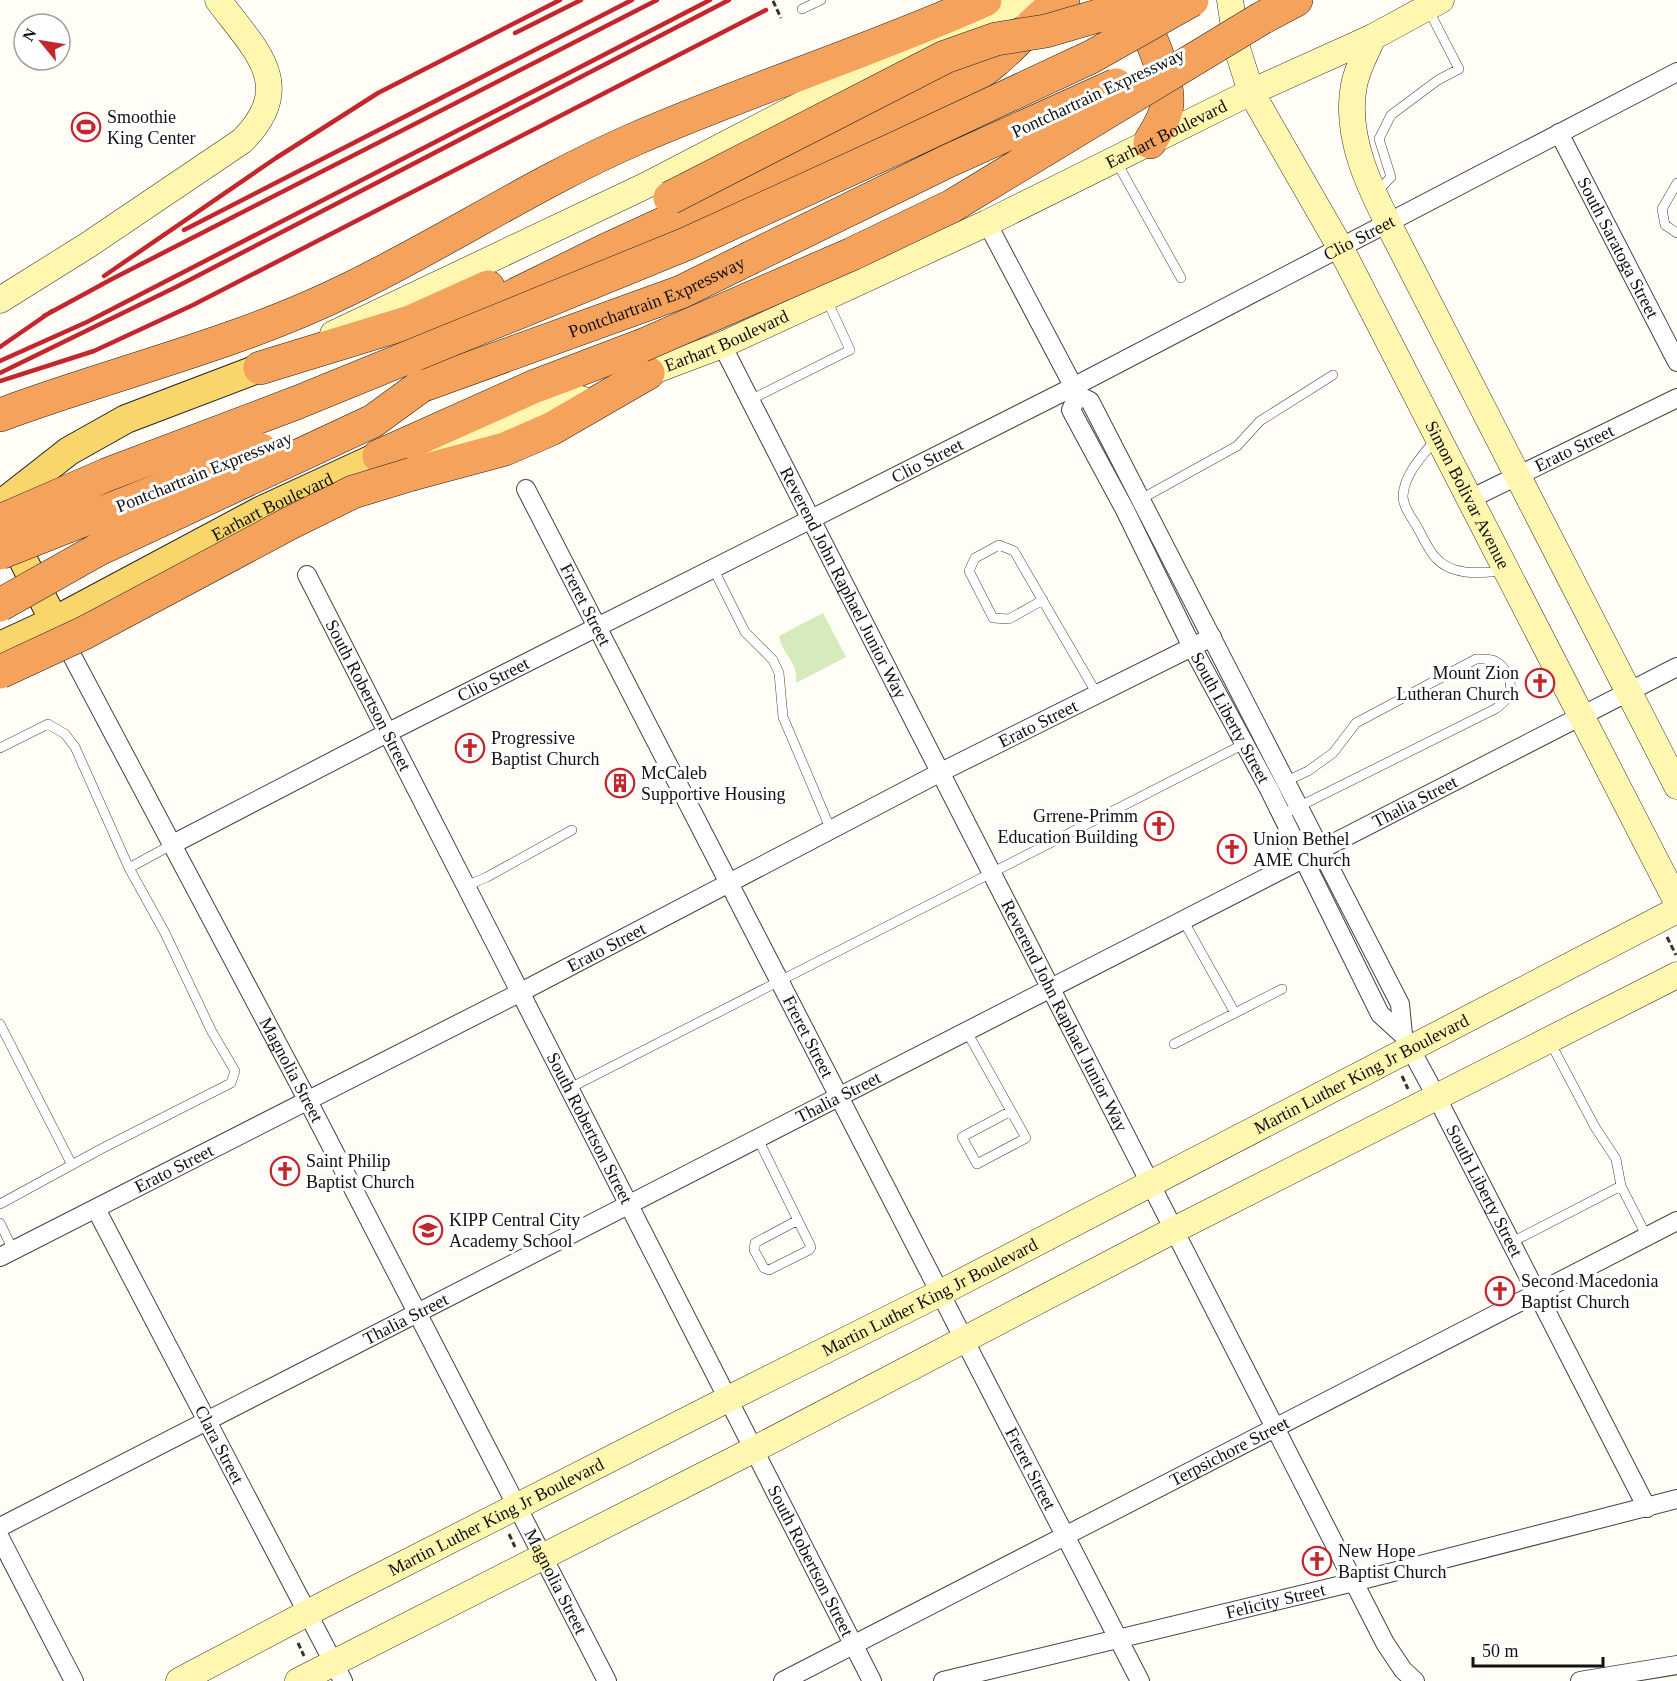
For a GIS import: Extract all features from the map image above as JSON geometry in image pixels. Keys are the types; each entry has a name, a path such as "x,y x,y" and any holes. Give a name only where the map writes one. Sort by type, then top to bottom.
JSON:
{"highway":[{"path":"7,414 98,380 225,342 270,324 349,290 588,160 696,113 985,0"},
{"path":"296,403 604,251 932,100 974,76 996,60 1042,15 1063,0"},
{"path":"1130,0 1139,12 1163,72 1167,89 1167,106 1162,122 1150,142"},
{"path":"260,368 410,322 506,279 945,57 996,39 1046,31 1125,8 1143,0"},
{"name":"Pontchartrain Expressway","path":"0,521 106,475 296,403 686,244 1091,57 1192,0"},
{"name":"Pontchartrain Expressway","path":"0,553 421,386 681,292 948,161 1262,18 1296,0"},
{"path":"0,672 84,633 353,492 515,445 551,429 644,359 952,206 1262,18"},
{"path":"379,456 524,391 644,359"},
{"path":"0,605 99,549 373,421 421,386"}],"main road":[{"path":"0,505 69,451 126,419 260,368"},
{"path":"103,432 92,445 84,462 83,478 86,495 107,530 123,543 162,563"},
{"name":"Earhart Boulevard","path":"0,646 260,511 379,456"},
{"path":"0,514 42,626 0,625"}],"street":[{"path":"0,300 88,245 242,141 255,128 264,113 269,98 267,68 218,0"},
{"path":"260,368 647,185 893,57 1024,0"},
{"name":"Simon Bolivar Avenue","path":"1230,0 1237,48 1251,92 1340,247 1677,902"},
{"name":"Earhart Boulevard","path":"644,359 722,345 987,223 1251,92 1373,38 1434,4"},
{"path":"1373,38 1354,86 1352,119 1356,145 1375,194 1677,786"},
{"name":"Clio Street","path":"173,844 387,732 811,518 1076,391 1340,247 1677,72"},
{"name":"South Saratoga Street","path":"1559,133 1677,362"},
{"name":"South Liberty Street","path":"987,223 1076,391 1090,401 1212,637 1278,785 1282,815 1380,1014 1406,1041 1436,1096 1647,1508"},
{"name":"Reverend John Raphael Junior Way","path":"722,345 1354,1582 1393,1657 1415,1681"},
{"name":"South Liberty Street","path":"1076,391 1071,410 1125,510 1192,647 1244,744 1299,806 1400,1004 1406,1041"},
{"name":"Erato Street","path":"1470,500 1677,398"},
{"name":"Freret Street","path":"526,489 1067,1535 1140,1681"},
{"name":"South Robertson Street","path":"307,575 872,1681"},
{"name":"Magnolia Street","path":"42,626 173,844 418,1313 512,1517 542,1556 607,1681"},
{"name":"Erato Street","path":"7,1253 521,992 941,772 1212,637"},
{"name":"Thalia Street","path":"0,1527 1677,667"},
{"name":"Martin Luther King Jr Boulevard","path":"179,1681 308,1613 512,1517 728,1399 1150,1184 1406,1041 1677,910"},
{"path":"303,1673 339,1672 542,1556 753,1450 1174,1230 1677,975"},
{"name":"Clara Street","path":"96,1209 339,1672"},
{"name":"Terpsichore Street","path":"783,1681 1677,1221"},
{"name":"Felicity Street","path":"943,1681 1354,1582 1677,1499"},
{"path":"0,1538 74,1681"},
{"path":"1580,1681 1677,1665"}],"lane":[{"path":"802,9 821,0"},
{"path":"1375,194 1391,177 1379,139 1391,116 1438,80 1459,69 1434,4"},
{"path":"1115,159 1180,278"},
{"path":"1677,183 1662,209 1665,225 1677,233"},
{"path":"750,400 850,350 825,297"},
{"path":"1141,499 1237,446 1260,421 1333,375"},
{"path":"1438,437 1417,462 1407,481 1403,495 1408,510 1434,556 1441,562 1453,569 1472,573 1507,571"},
{"path":"1043,600 1009,619 993,618 969,571 975,558 999,545 1014,551 1043,600 1097,694"},
{"path":"713,568 744,632 773,660 779,673 783,717 831,830"},
{"path":"1278,785 1308,771 1333,753 1356,723 1476,659 1493,659 1502,665 1509,676 1511,689 1509,696 1495,709 1282,815"},
{"path":"0,748 48,724 66,734 75,747 129,868 165,933 212,1032 235,1071 231,1083 0,1204"},
{"path":"570,1088 1244,744"},
{"path":"466,886 488,877 572,830"},
{"path":"129,868 173,844"},
{"path":"1183,920 1234,1013"},
{"path":"1174,1044 1282,989"},
{"path":"0,1024 72,1165"},
{"path":"967,1032 1011,1111 1026,1138 977,1164 962,1137 1011,1111"},
{"path":"1549,1040 1594,1127 1616,1159 1621,1186 1647,1237"},
{"path":"758,1139 798,1220 811,1247 770,1270 764,1268 754,1250 755,1243 798,1220"},
{"path":"1512,1242 1621,1186"},
{"path":"0,1223 7,1253"}],"path":[{"path":"773,2 781,18"},
{"path":"1665,933 1677,957"},
{"path":"1401,1074 1409,1091"},
{"path":"512,1517 515,1547"},
{"path":"294,1635 303,1673"}],"green space":[{"path":"823,613 846,657 796,683 795,669 779,636"}],"railway":[{"path":"104,276 276,158 378,93 560,0"},
{"path":"515,33 581,0"},
{"path":"184,230 632,0"},
{"path":"44,316 657,0"},
{"path":"0,361 87,322 710,0"},
{"path":"0,373 176,287 729,0"},
{"path":"0,381 94,351 193,305 766,10"},
{"path":"0,347 52,311"}],"place":[{"name":"Smoothie King Center","path":"86,127"},
{"name":"Mount Zion Lutheran Church","path":"1540,683"},
{"name":"Progressive Baptist Church","path":"470,748"},
{"name":"McCaleb Supportive Housing","path":"620,783"},
{"name":"Grrene-Primm Education Building","path":"1159,826"},
{"name":"Union Bethel AME Church","path":"1232,849"},
{"name":"Saint Philip Baptist Church","path":"285,1171"},
{"name":"KIPP Central City Academy School","path":"428,1230"},
{"name":"Second Macedonia Baptist Church","path":"1500,1291"},
{"name":"New Hope Baptist Church","path":"1317,1561"}]}
